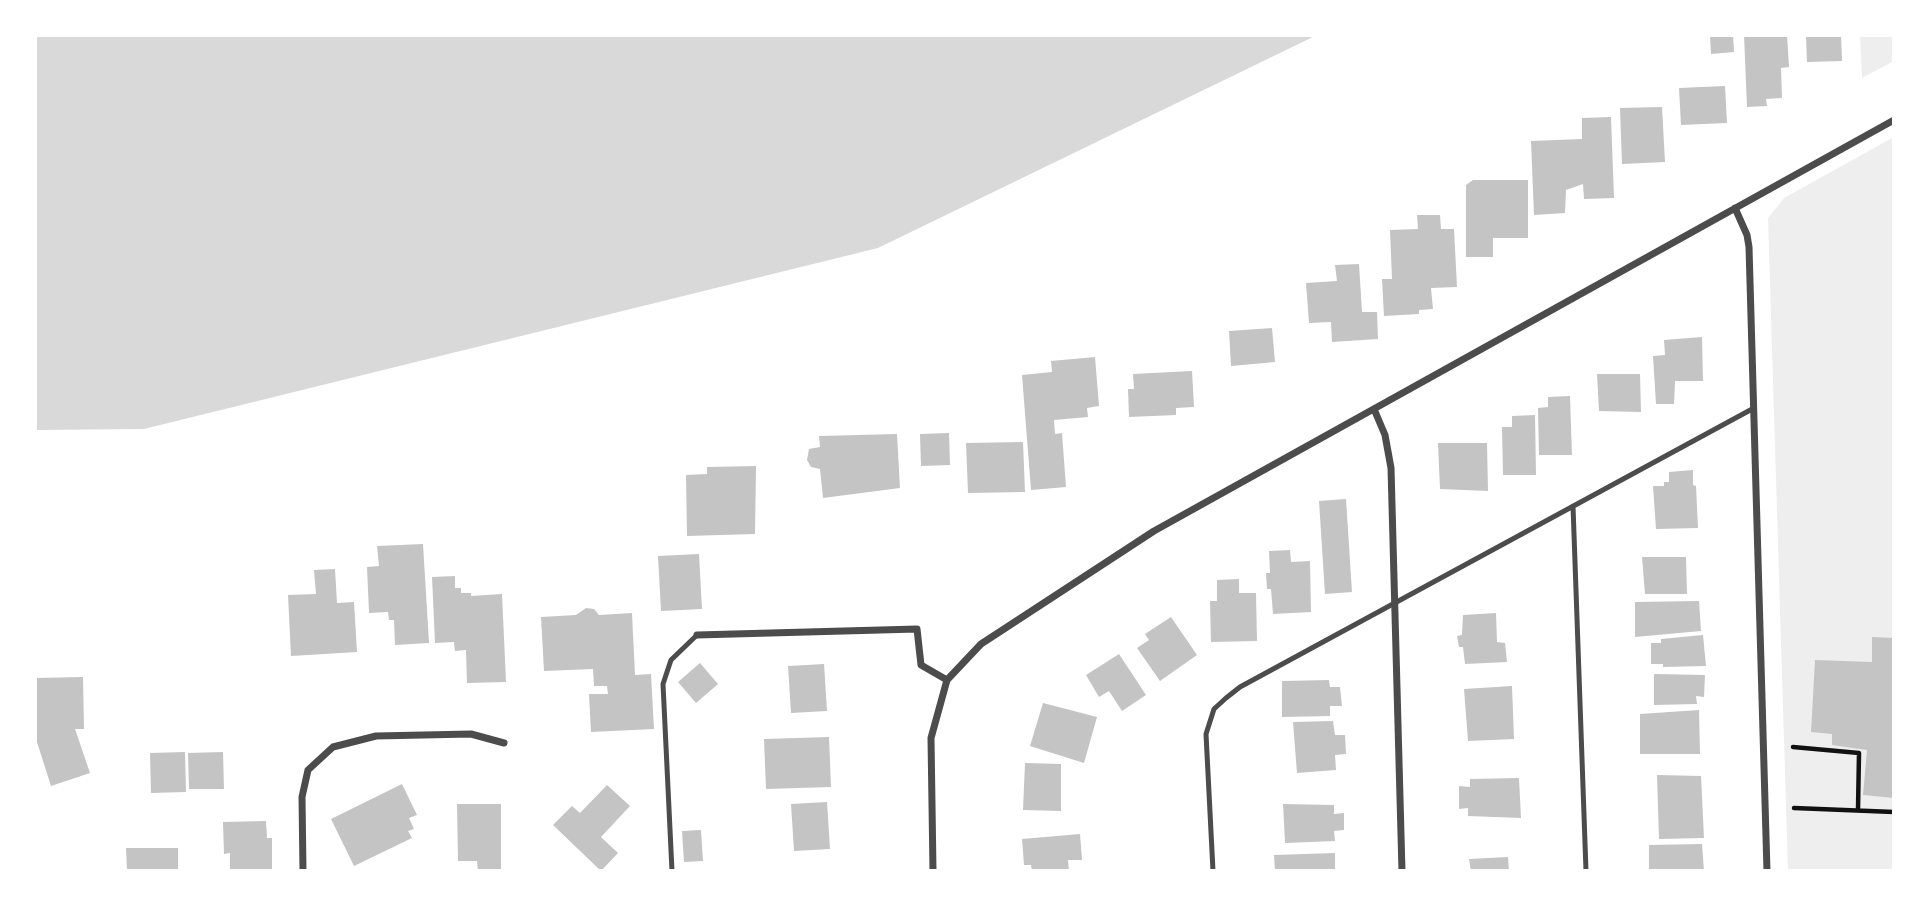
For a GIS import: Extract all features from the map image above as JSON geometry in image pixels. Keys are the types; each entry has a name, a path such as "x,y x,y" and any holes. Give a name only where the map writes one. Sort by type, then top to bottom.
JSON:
{"street":[{"path":"933,871 931,738 947,680 981,644 1154,531 1894,120"},
{"path":"1735,208 1747,235 1749,247 1767,871"},
{"path":"1374,409 1385,435 1391,468 1402,871"},
{"path":"697,635 917,629 920,666 947,680"},
{"path":"303,871 302,797 308,770 333,747 376,736 471,734 504,743"}],"lane":[{"path":"1213,871 1206,747 1209,721 1214,709 1240,687 1754,408"},
{"path":"1573,506 1586,871"},
{"path":"672,871 663,684 671,660 697,635"}],"path":[{"path":"1793,747 1859,753 1858,810"},
{"path":"1794,807 1894,812"}],"shaded area":[{"path":"35,35 1317,35 878,248 144,429 35,430"},
{"path":"1860,35 1894,35 1894,61 1862,78"},
{"path":"1894,137 1894,871 1788,871 1768,218 1784,198"}],"building":[{"path":"1710,35 1733,35 1734,52 1711,54"},
{"path":"1744,35 1787,35 1789,67 1781,68 1782,98 1766,99 1767,106 1747,107"},
{"path":"1806,35 1841,35 1842,61 1807,62"},
{"path":"1725,86 1727,123 1681,125 1679,88"},
{"path":"1662,107 1665,162 1622,164 1620,108"},
{"path":"1611,117 1614,198 1584,199 1583,184 1566,190 1565,213 1534,215 1531,141 1582,139 1582,118"},
{"path":"1473,180 1528,180 1528,238 1493,238 1493,257 1466,257 1466,185"},
{"path":"1417,215 1440,215 1441,229 1454,229 1457,287 1431,288 1433,309 1419,310 1419,314 1384,316 1382,279 1392,279 1390,230 1418,229"},
{"path":"1359,264 1362,312 1377,312 1378,339 1332,342 1331,322 1309,323 1306,283 1337,281 1335,265"},
{"path":"1272,328 1275,362 1231,366 1229,331"},
{"path":"1702,337 1703,381 1675,381 1674,404 1656,404 1653,356 1665,355 1664,340"},
{"path":"1095,357 1099,406 1087,408 1088,417 1054,420 1055,434 1062,433 1066,487 1031,490 1022,375 1052,372 1051,361"},
{"path":"1192,371 1194,407 1176,408 1176,415 1129,417 1128,389 1134,389 1133,374"},
{"path":"1597,374 1640,374 1641,412 1599,411"},
{"path":"1570,396 1572,455 1539,455 1538,408 1548,407 1548,397"},
{"path":"1535,415 1536,475 1503,475 1502,427 1512,427 1512,416"},
{"path":"949,433 950,465 921,466 920,434"},
{"path":"897,434 900,488 823,498 820,469 811,467 807,460 809,449 820,447 819,436"},
{"path":"1023,442 1025,492 968,493 966,443"},
{"path":"1438,443 1487,443 1488,491 1440,489"},
{"path":"756,466 755,534 687,536 686,475 707,474 707,467"},
{"path":"1693,470 1698,528 1656,529 1653,486 1664,486 1664,482 1669,482 1669,472"},
{"path":"1346,499 1352,592 1325,594 1319,501"},
{"path":"423,544 429,643 395,645 394,620 389,620 388,612 369,613 367,567 379,566 377,546"},
{"path":"1290,550 1291,562 1310,561 1311,612 1273,614 1271,589 1267,589 1266,573 1270,573 1269,551"},
{"path":"699,554 702,609 661,611 658,556"},
{"path":"1642,557 1686,557 1687,594 1645,594"},
{"path":"335,569 337,603 354,602 357,652 291,656 288,595 316,594 314,570"},
{"path":"455,576 455,588 461,588 461,593 471,593 471,596 502,594 506,682 467,683 466,650 455,651 454,642 435,643 432,577"},
{"path":"1239,579 1239,593 1256,593 1257,641 1211,642 1210,601 1217,601 1217,580"},
{"path":"1699,601 1701,631 1635,637 1635,602"},
{"path":"586,608 594,609 599,615 632,613 635,675 651,674 654,729 591,732 589,694 608,694 607,686 594,686 593,669 544,671 541,617 576,615"},
{"path":"1496,613 1497,642 1505,643 1507,662 1465,664 1463,647 1459,647 1457,636 1462,635 1463,615"},
{"path":"1171,617 1197,655 1160,681 1137,648 1149,640 1145,634"},
{"path":"1703,635 1706,666 1663,667 1663,664 1651,664 1651,643 1661,643 1661,639"},
{"path":"1872,637 1894,638 1894,798 1863,795 1867,750 1832,745 1832,734 1811,732 1815,660 1872,662"},
{"path":"1119,654 1146,695 1122,711 1109,691 1099,697 1086,675"},
{"path":"700,663 718,684 696,703 678,682"},
{"path":"824,664 827,711 791,713 788,666"},
{"path":"1654,674 1705,675 1704,697 1696,696 1697,704 1654,705"},
{"path":"83,677 84,729 75,729 90,773 51,786 35,736 35,678"},
{"path":"1329,680 1330,687 1340,687 1342,706 1330,706 1330,716 1282,717 1282,681"},
{"path":"1512,686 1514,739 1468,741 1464,689"},
{"path":"1043,703 1097,717 1084,763 1030,746"},
{"path":"1699,710 1700,754 1640,754 1640,714"},
{"path":"1333,721 1335,735 1345,735 1346,754 1335,755 1336,770 1297,773 1293,722"},
{"path":"829,737 831,787 766,789 764,739"},
{"path":"185,752 186,792 151,793 150,753"},
{"path":"223,752 224,789 189,789 188,753"},
{"path":"1025,763 1061,764 1061,811 1023,810"},
{"path":"1657,775 1701,776 1704,838 1659,839"},
{"path":"1519,778 1521,818 1468,816 1468,808 1459,809 1459,786 1470,787 1470,779"},
{"path":"402,784 417,815 409,818 414,829 408,831 412,838 354,866 331,819"},
{"path":"607,785 630,806 601,837 618,853 601,871 553,825 572,806 580,813"},
{"path":"827,802 830,849 794,851 791,804"},
{"path":"457,804 501,804 501,871 478,871 477,861 458,861"},
{"path":"1283,804 1334,805 1334,814 1344,813 1344,830 1334,831 1335,841 1285,843"},
{"path":"266,821 267,838 272,838 272,871 230,871 230,853 224,854 223,822"},
{"path":"701,830 703,861 684,862 682,831"},
{"path":"1080,834 1082,860 1068,860 1069,871 1032,871 1031,865 1024,865 1022,839"},
{"path":"1702,844 1704,871 1649,871 1649,845"},
{"path":"126,848 178,848 178,871 127,871"},
{"path":"1335,853 1335,871 1275,871 1274,855"},
{"path":"1508,857 1509,871 1471,871 1469,859"}]}
